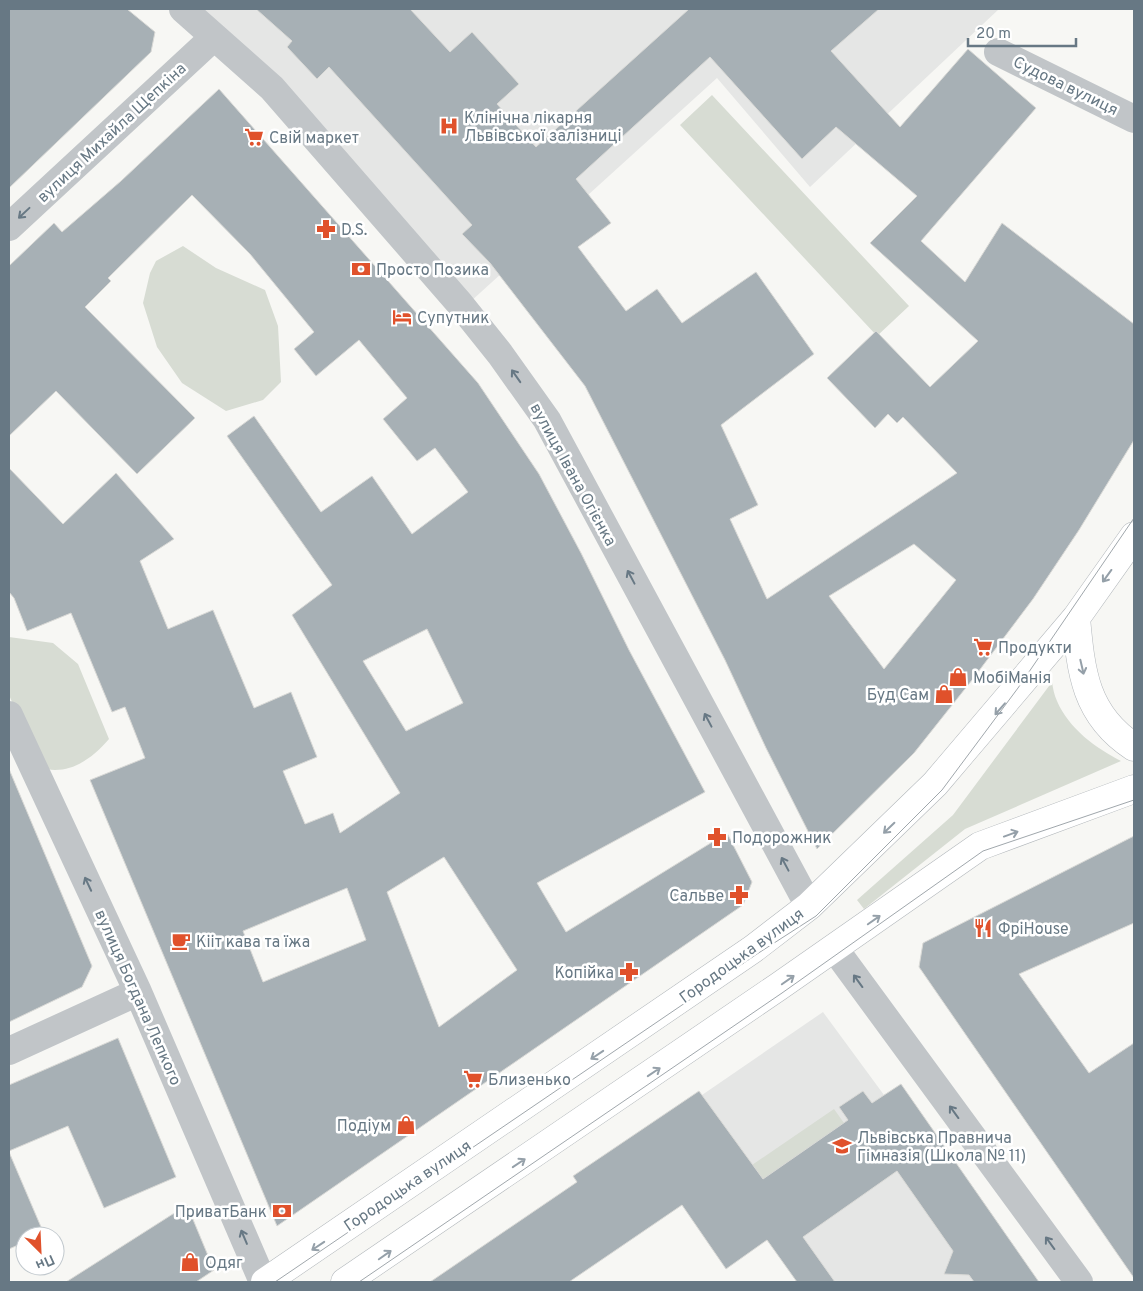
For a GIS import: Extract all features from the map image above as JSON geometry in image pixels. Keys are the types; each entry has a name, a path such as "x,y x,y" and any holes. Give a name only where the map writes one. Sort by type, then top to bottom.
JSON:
{"main road":[{"name":"Городоцька вулиця","path":"264,1282 753,949 809,906 935,784 1076,618 1134,536"},
{"path":"1076,618 1080,662 1091,700 1107,722 1134,747"},
{"path":"345,1282 980,846 1134,789"}],"street":[{"name":"вулиця Івана Огієнка","path":"182,9 272,88 426,264 500,354 546,420 809,906"},
{"name":"вулиця Михайла Щепкіна","path":"9,227 214,37"},
{"name":"Судова вулиця","path":"998,52 1134,118"},
{"name":"вулиця Богдана Лепкого","path":"9,716 138,992 264,1282"},
{"path":"834,948 1079,1282"},
{"path":"9,1052 138,992"}],"shaded area":[{"path":"197,9 999,9 810,187 717,78 470,302"},
{"path":"712,95 909,306 877,336 680,125"},
{"path":"183,246 216,268 265,290 278,326 281,382 263,400 226,411 182,383 157,347 143,303 150,273 156,261"},
{"path":"9,637 53,643 78,664 109,739 86,760 63,769 53,770 40,767 9,695"},
{"path":"1052,682 1054,694 1062,711 1076,729 1093,744 1121,761 965,829 864,909 857,900 953,815"},
{"name":"Львівська Правнича Гімназія (Школа № 11)","path":"823,1012 884,1095 901,1084 1039,1282 835,1282 702,1095"},
{"path":"834,1109 844,1123 763,1179 752,1165"}],"building":[{"path":"9,9 127,9 155,32 151,52 9,188"},
{"path":"256,9 410,9 450,52 472,32 519,84 497,104 536,147 689,9 879,9 831,51 900,127 968,49 1036,108 921,241 965,282 1002,223 1134,324 1134,440 1079,530 1033,599 972,680 914,753 817,849 766,748 725,660 585,386 490,263 462,234 472,225 329,67 317,79 287,47 292,41","holes":["710,57 802,159 836,127 917,196 870,243 978,341 930,387 876,331 827,378 875,428 888,414 897,423 903,417 957,473 767,599 730,519 758,505 721,425 814,354 756,272 682,323 657,289 626,311 578,247 611,223 576,179","914,544 956,580 884,669 829,596"]},
{"path":"219,89 478,383 539,474 629,650 705,792 537,883 566,932 727,833 752,882 743,905 277,1226 90,780 145,758 125,707 112,712 71,613 27,631 14,598 9,592 9,468 63,524 116,473 174,539 140,561 168,629 213,610 254,708 291,692 317,757 283,771 305,824 333,813 340,833 400,793 292,615 332,585 227,436 254,416 321,512 372,476 412,534 468,492 435,448 417,461 383,419 407,398 359,340 316,376 294,349 314,332 250,254 192,195 108,278 111,281 85,307 195,418 137,474 56,391 9,436 9,266 54,223 62,232 121,181","holes":["427,629 463,703 406,731 363,661","444,857 517,970 439,1027 387,892","347,888 366,940 263,982 243,931"]},
{"path":"9,769 92,966 82,987 9,1022"},
{"path":"1134,836 1134,923 1019,974 1089,1073 1134,1043 1134,1278 919,967 923,943"},
{"path":"118,1038 176,1177 104,1208 68,1126 9,1151 9,1085"},
{"path":"901,1084 1039,1282 974,1282 969,1275 944,1274 953,1251 897,1171 803,1237 835,1282 797,1282 767,1240 726,1269 682,1205 569,1282 430,1282 577,1182 573,1176 699,1091 763,1179 848,1120 839,1107 863,1091 872,1103"},
{"path":"9,1152 41,1226 15,1226 15,1246 9,1249"},
{"path":"187,1205 214,1270 196,1282 66,1282"}],"tram line":[{"path":"275,1282 757,954 816,916 942,790 1018,688 1134,518"},
{"path":"359,1282 782,993 983,851 1134,800"}],"place":[{"name":"Клінічна лікарня Львівської залізниці","path":"449,126"},
{"name":"Свій маркет","path":"254,137"},
{"name":"D.S.","path":"326,229"},
{"name":"Просто Позика","path":"361,269"},
{"name":"Супутник","path":"402,317"},
{"name":"Продукти","path":"983,647"},
{"name":"МобіМанія","path":"958,677"},
{"name":"Буд Сам","path":"944,694"},
{"name":"Подорожник","path":"717,837"},
{"name":"Сальве","path":"739,895"},
{"name":"ФріHouse","path":"983,928"},
{"name":"Кііт кава та їжа","path":"181,941"},
{"name":"Копійка","path":"629,972"},
{"name":"Близенько","path":"473,1079"},
{"name":"Подіум","path":"406,1125"},
{"name":"Львівська Правнича Гімназія (Школа № 11)","path":"842,1146"},
{"name":"ПриватБанк","path":"282,1211"},
{"name":"Одяг","path":"190,1262"}]}
